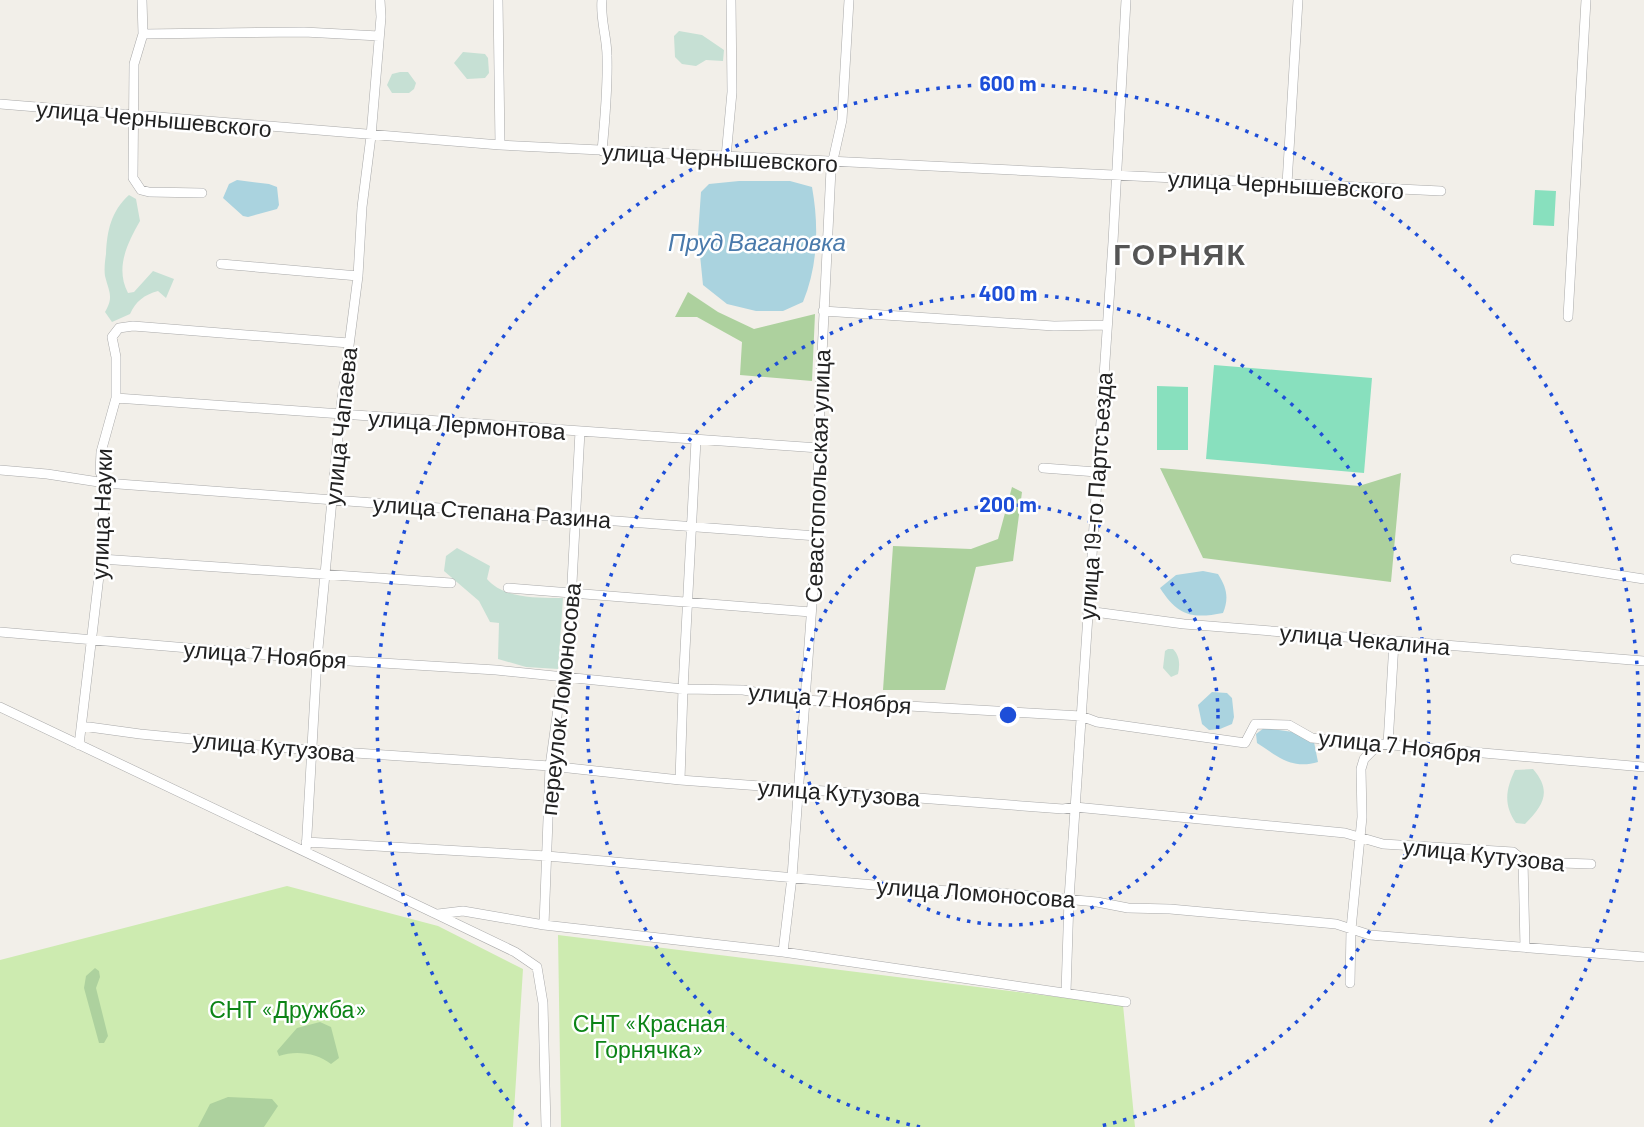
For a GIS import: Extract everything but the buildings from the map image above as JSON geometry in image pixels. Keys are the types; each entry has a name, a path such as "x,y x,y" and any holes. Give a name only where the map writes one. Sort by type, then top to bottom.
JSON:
{"street":[{"path":"142,0 142,34 134,64 131,172 136,185 149,192 202,193"},
{"name":"улица Чапаева","path":"306,847 317,659 340,415 358,276 362,207 381,17 380,0"},
{"path":"498,0 500,145"},
{"path":"602,0 607,54 602,151"},
{"path":"726,158 732,92 732,0"},
{"name":"Севастопольская улица","path":"783,951 792,877 817,536 823,311 832,163 842,120 849,0"},
{"name":"улица 19-го Партсъезда","path":"1066,992 1069,900 1126,0"},
{"path":"1287,184 1298,0"},
{"path":"1568,317 1570,244 1586,0"},
{"path":"142,34 304,33 379,36"},
{"name":"улица Чернышевского","path":"0,104 500,145 1441,191"},
{"path":"221,264 358,276"},
{"path":"823,311 1054,326 1107,325"},
{"name":"улица Науки","path":"79,744 101,559 105,483 100,472 100,452 116,398 116,358 112,342 114,332 119,328 133,326 349,343"},
{"name":"улица Лермонтова","path":"116,398 819,448"},
{"name":"переулок Ломоносова","path":"544,925 550,766 561,687 567,678 580,431"},
{"path":"680,780 682,690 696,440"},
{"path":"1043,468 1097,472"},
{"name":"улица Степана Разина","path":"0,470 105,483 817,536"},
{"path":"101,559 451,583"},
{"path":"1516,559 1644,579"},
{"path":"508,588 811,612"},
{"name":"улица Чекалина","path":"1087,611 1184,624 1644,661"},
{"name":"улица 7 Ноября","path":"0,632 317,659 496,670 682,690 743,690 804,700 1081,716 1097,722 1245,743 1255,724 1289,725 1312,738 1644,767"},
{"path":"1350,983 1351,929 1362,817 1361,769 1364,759 1384,744 1394,642"},
{"path":"0,707 306,847 515,952 537,967 543,1003 546,1127"},
{"name":"улица Кутузова","path":"82,726 310,750 550,766 680,780 1063,809 1075,807 1345,833 1383,844 1513,852 1523,860 1591,864"},
{"name":"улица Ломоносова","path":"306,847 547,856 1336,924 1370,935 1644,957"},
{"path":"1523,860 1525,948"},
{"path":"436,914 463,911 544,925 783,951 1126,1002"}],"green space":[{"path":"679,31 702,35 724,50 723,61 706,60 696,66 682,64 675,57 674,36"},
{"path":"463,52 485,54 488,58 489,73 485,78 467,79 454,63"},
{"path":"408,72 416,83 409,93 392,93 387,85 392,74"},
{"path":"1535,190 1556,191 1554,226 1533,225"},
{"path":"129,195 136,199 140,221 124,256 124,284 128,293 134,292 153,271 174,279 166,298 158,291 149,294 135,305 130,314 112,322 105,312 110,298 105,276 107,237 114,215"},
{"path":"688,292 718,312 754,329 815,314 812,381 740,375 742,342 697,317 675,317"},
{"path":"1214,365 1372,378 1364,473 1206,459"},
{"path":"1157,386 1188,387 1188,450 1157,450"},
{"path":"1160,468 1359,486 1401,473 1391,582 1203,558"},
{"path":"1012,487 1022,492 1013,561 976,567 945,690 883,690 893,546 971,549 998,539"},
{"path":"457,548 490,566 487,579 494,586 522,596 563,598 558,669 526,667 498,659 499,623 490,622 479,601 444,571 446,556"},
{"path":"1173,649 1179,661 1178,674 1171,677 1163,668 1165,651"},
{"path":"1533,769 1542,784 1543,798 1525,824 1516,823 1508,803 1510,784 1515,770"},
{"name":"СНТ «Дружба»","path":"287,886 438,926 523,969 513,1127 0,1127 0,960"},
{"name":"СНТ «Красная Горнячка»","path":"558,935 1123,1005 1135,1127 561,1127"},
{"path":"95,968 99,971 96,988 108,1036 104,1043 99,1043 84,988 86,976"},
{"path":"320,1022 331,1027 339,1058 331,1064 306,1054 279,1056 277,1051 297,1028"},
{"path":"228,1097 272,1099 278,1106 264,1127 198,1127 210,1104"}],"water":[{"path":"237,180 277,187 277,209 243,216 223,198 229,184"},
{"name":"Пруд Вагановка","path":"790,181 812,187 816,231 812,274 803,302 783,311 756,311 727,304 703,285 698,235 701,192 709,184"},
{"path":"1203,571 1218,574 1223,584 1226,603 1223,613 1203,616 1187,613 1173,605 1160,588 1176,575"},
{"path":"1212,692 1227,693 1232,698 1234,717 1232,724 1209,730 1202,724 1198,705"},
{"path":"1264,728 1293,732 1314,742 1318,762 1293,763 1271,753 1257,743 1256,734"}],"district":[{"name":"ГОРНЯК","path":"1180,253"}]}
